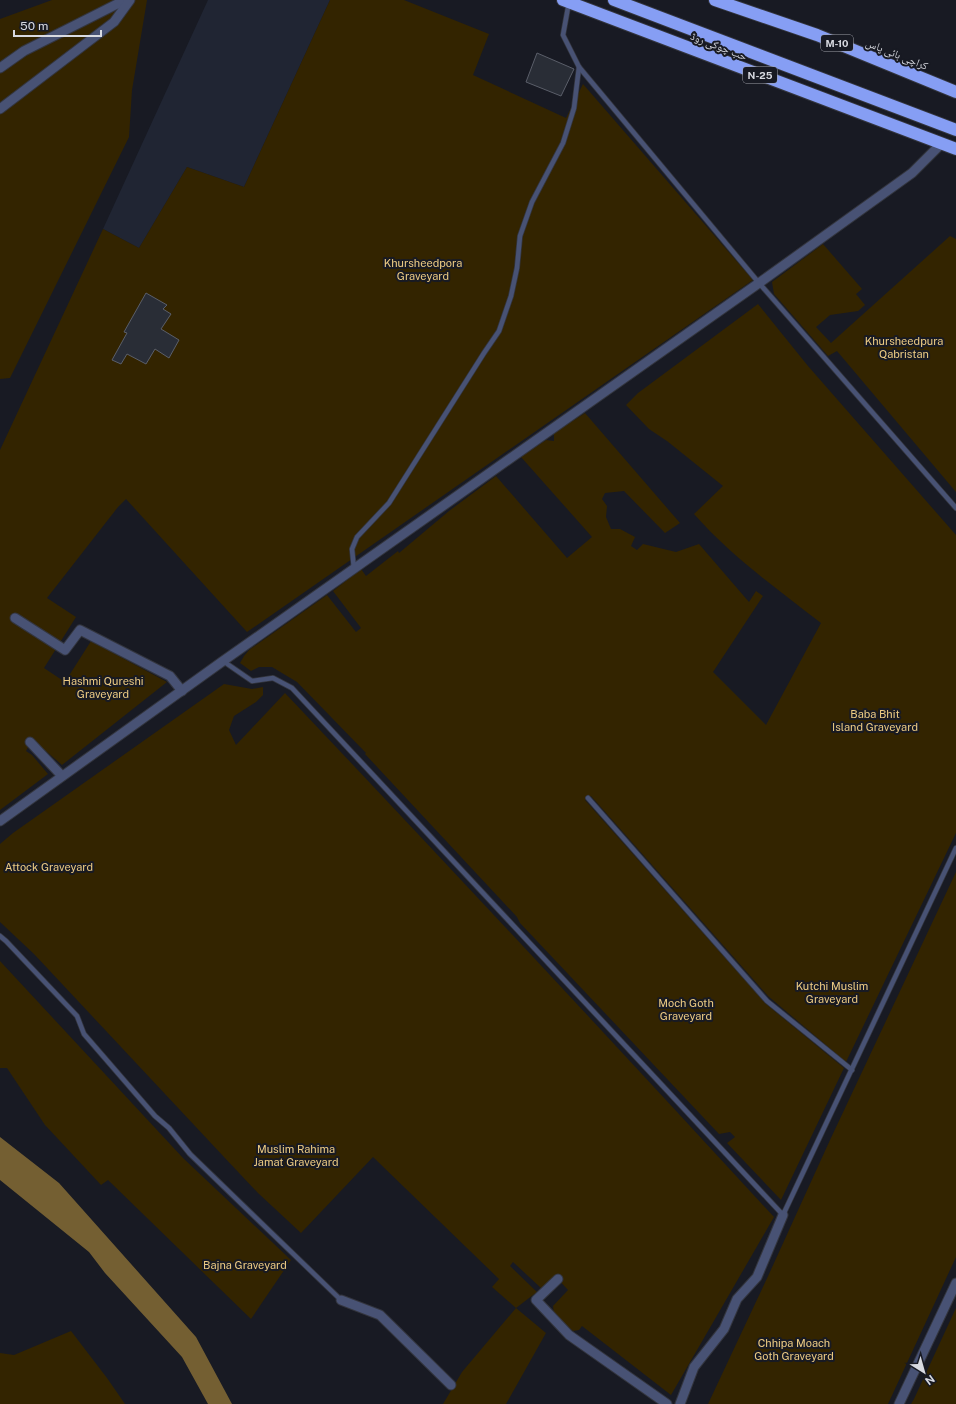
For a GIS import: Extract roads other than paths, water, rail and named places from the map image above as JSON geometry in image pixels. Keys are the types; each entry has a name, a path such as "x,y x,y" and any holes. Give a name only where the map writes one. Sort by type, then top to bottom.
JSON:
{"highway":[{"path":"614,0 956,130"},
{"name":"کراچی بائی پاس","path":"715,0 817,35 956,92"},
{"name":"حب چوکی روڈ","path":"566,1 956,149"}],"street":[{"path":"0,68 24,51 125,0"},
{"path":"0,109 114,22 130,0"},
{"path":"0,821 223,661 759,283 912,173 942,144"},
{"path":"14,618 65,650 80,630 170,676 182,691"},
{"path":"30,742 62,776"},
{"path":"680,1404 694,1367 724,1329 737,1299 757,1278 783,1215"},
{"path":"558,1279 536,1300 569,1335 667,1404"},
{"path":"899,1404 956,1283"},
{"path":"341,1300 380,1315 451,1385"}],"lane":[{"path":"566,1 563,35 579,67 759,283 956,508"},
{"path":"354,569 352,549 357,537 389,503 499,331 511,296 517,268 520,236 532,202 563,144 574,108 579,67"},
{"path":"223,661 252,681 273,678 292,688 783,1215 956,848"},
{"path":"588,798 767,1001 852,1070"},
{"path":"0,936 77,1016 84,1034 155,1116 169,1128 190,1154 341,1300"}],"park label":[{"name":"Khursheedpora Graveyard","path":"423,269"},
{"name":"Khursheedpura Qabristan","path":"904,347"},
{"name":"Hashmi Qureshi Graveyard","path":"103,687"},
{"name":"Baba Bhit Island Graveyard","path":"875,720"},
{"name":"Attock Graveyard","path":"49,867"},
{"name":"Kutchi Muslim Graveyard","path":"832,992"},
{"name":"Moch Goth Graveyard","path":"686,1009"},
{"name":"Muslim Rahima Jamat Graveyard","path":"296,1155"},
{"name":"Bajna Graveyard","path":"245,1265"},
{"name":"Chhipa Moach Goth Graveyard","path":"794,1349"}]}
